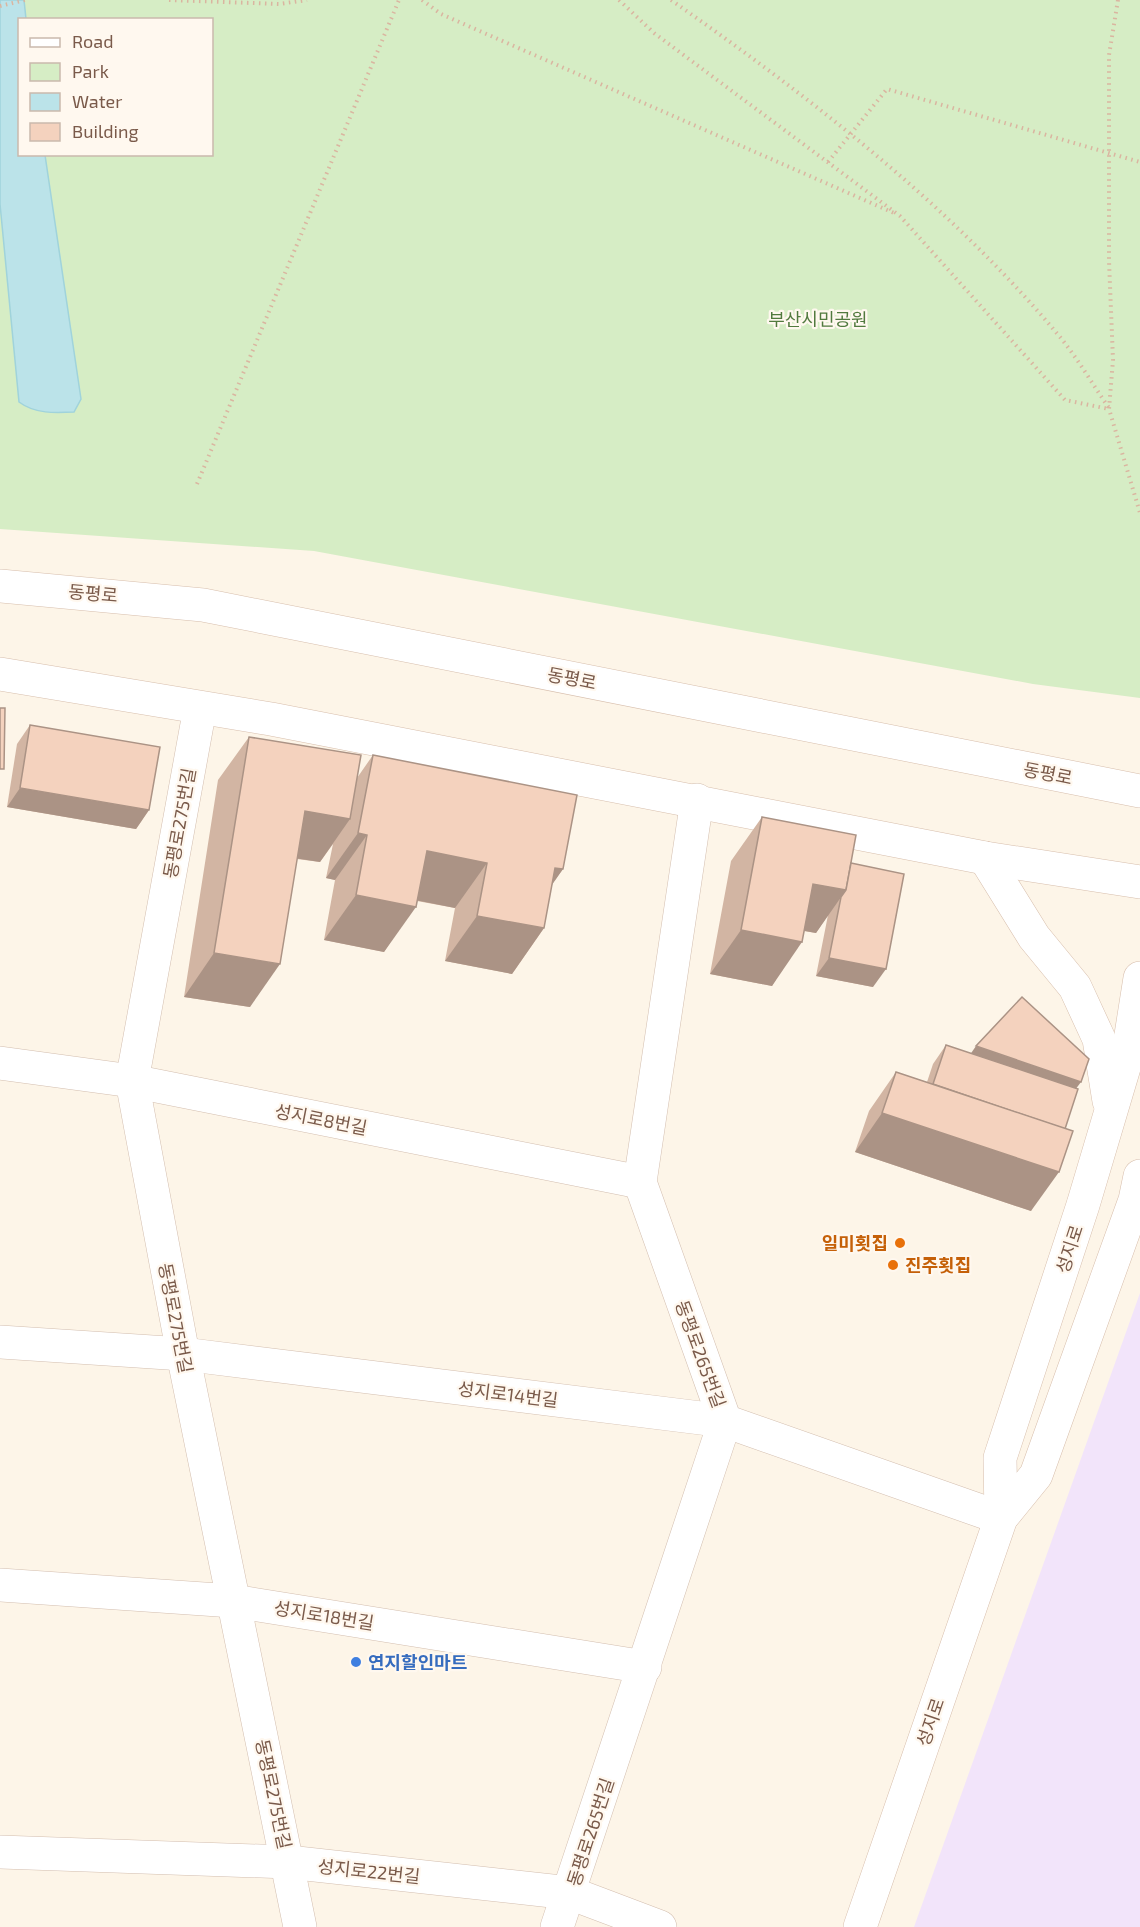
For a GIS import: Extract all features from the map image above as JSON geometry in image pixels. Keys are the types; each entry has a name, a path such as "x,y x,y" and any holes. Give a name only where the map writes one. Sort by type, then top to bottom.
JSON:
{"street":[{"name":"동평로","path":"0,586 203,604 1140,791"},
{"path":"0,674 200,708 697,800 985,858 1140,882"},
{"name":"동평로275번길","path":"200,708 132,1081 183,1354 300,1927"},
{"name":"동평로265번길","path":"557,1927 725,1421 640,1182 697,800"},
{"path":"985,858 1034,937 1075,987 1099,1039 1110,1108"},
{"name":"성지로","path":"860,1927 1001,1518 1000,1458 1083,1205 1128,1053 1140,978"},
{"name":"성지로8번길","path":"0,1063 132,1081 640,1182"},
{"name":"성지로","path":"1001,1518 1036,1475 1138,1189"},
{"name":"성지로14번길","path":"0,1342 183,1354 725,1421 1001,1518"},
{"name":"성지로18번길","path":"0,1585 233,1601 645,1667"},
{"name":"성지로22번길","path":"0,1852 288,1862 570,1893 660,1927"}],"path":[{"path":"0,6 25,0"},
{"path":"169,0 279,4 307,0"},
{"path":"197,484 399,0"},
{"path":"422,0 441,14 900,216"},
{"path":"619,0 654,33 900,216 1065,400 1109,409"},
{"path":"671,0 749,55 850,135 976,245 1061,338 1109,409 1140,513"},
{"path":"1109,409 1113,360 1109,261 1109,55 1118,0"},
{"path":"828,162 887,89 1140,162"}],"shaded area":[{"path":"1140,1293 1140,1927 914,1927"}],"green space":[{"name":"부산시민공원","path":"0,0 1140,0 1140,698 1033,684 314,551 0,529"}],"water":[{"path":"0,0 24,0 26,18 18,18 18,156 45,156 81,399 74,412 38,411 19,402 0,204"}],"building":[{"path":"0,708 5,708 4,769 0,769"},
{"path":"30,725 160,747 149,810 20,788"},
{"path":"249,737 361,755 350,819 305,811 280,964 214,953"},
{"path":"373,755 577,795 563,869 555,868 544,928 477,916 487,863 427,851 416,907 356,895 367,835 358,833"},
{"path":"762,817 856,835 846,890 813,884 802,942 741,930"},
{"path":"851,863 904,874 886,969 829,958 841,897 846,890"},
{"path":"1022,997 1089,1059 1081,1082 976,1046"},
{"path":"946,1045 1078,1089 1065,1129 933,1084"},
{"path":"896,1072 1073,1131 1059,1172 882,1113"}],"place":[{"name":"일미횟집","path":"900,1243"},
{"name":"진주횟집","path":"893,1265"},
{"name":"연지할인마트","path":"356,1662"}]}
